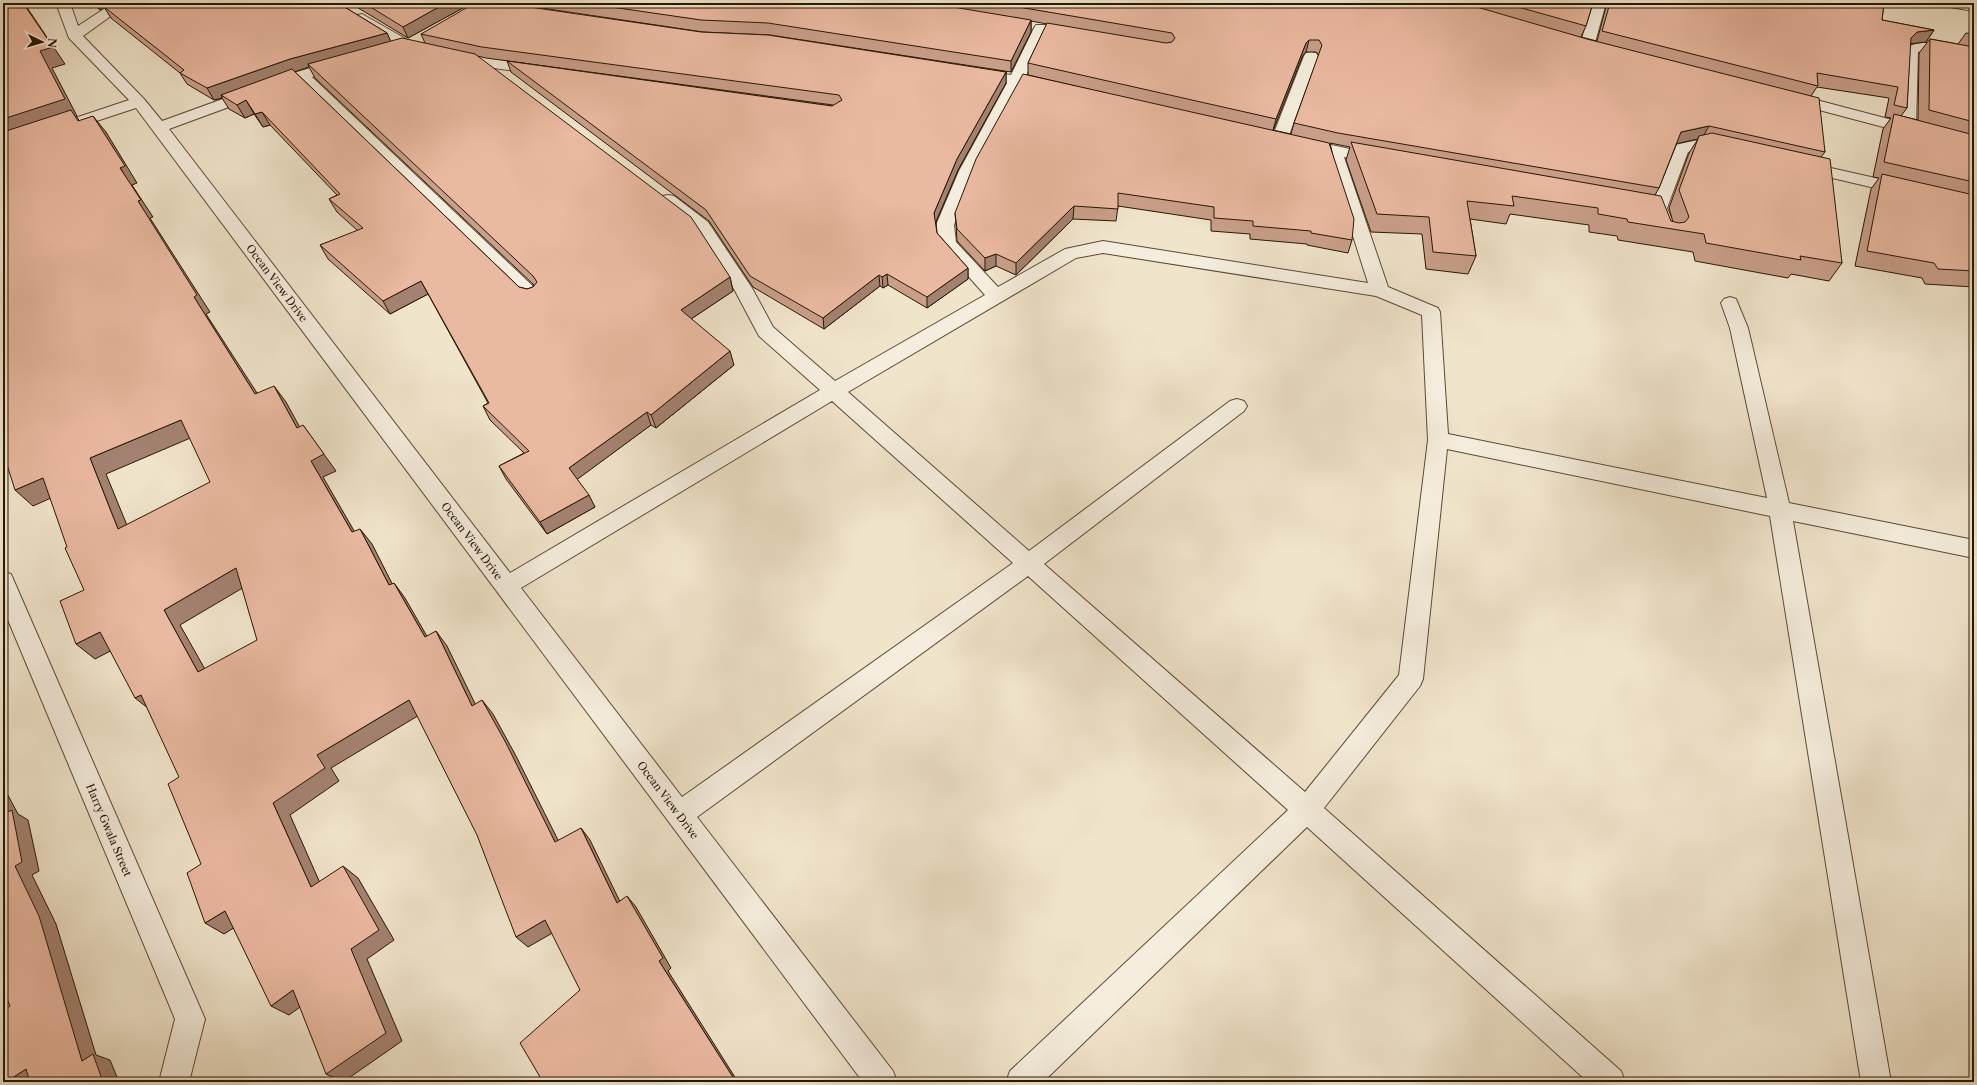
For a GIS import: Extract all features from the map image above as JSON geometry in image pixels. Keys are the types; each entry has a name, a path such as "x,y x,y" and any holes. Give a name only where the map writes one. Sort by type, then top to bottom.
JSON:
{"street":[{"name":"Ocean View Drive","path":"64,3 74,35 139,102 159,127 882,1082"},
{"path":"74,35 122,3"},
{"path":"1587,46 1599,3"},
{"path":"1949,3 1974,7"},
{"path":"349,10 408,46 486,63 550,72"},
{"path":"1025,25 1056,31"},
{"path":"996,296 948,243 945,225 967,171 1017,80 1041,28"},
{"path":"386,51 408,46 428,34"},
{"path":"1572,42 1602,50"},
{"path":"1908,129 1909,55 1911,50 1922,46 1974,58"},
{"path":"1311,56 1272,136 1334,151 1388,161"},
{"path":"159,127 302,76 358,58"},
{"path":"486,63 518,87"},
{"path":"963,71 1017,80 1063,90"},
{"path":"302,76 532,295"},
{"path":"1778,95 1974,146"},
{"path":"48,132 139,102"},
{"path":"1668,234 1652,207 1681,148 1702,144 1740,153"},
{"path":"1334,151 1380,291"},
{"path":"1787,163 1920,193"},
{"path":"651,188 702,226 743,288 766,331 1307,810 1610,1082"},
{"path":"506,586 834,391 1071,253 1103,247 1380,291 1431,312 1438,440 1411,679 1307,810 1021,1082"},
{"path":"1730,303 1739,328 1780,510 1876,1082"},
{"path":"679,815 1029,563 1237,406"},
{"path":"1438,440 1974,549"},
{"name":"Harry Gwala Street","path":"3,581 190,1019 174,1082"}],"building":[{"path":"3,3 23,3 53,47 40,51 65,99 3,119"},
{"path":"108,3 338,3 387,33 290,59 207,88 180,73 184,70 103,6"},
{"path":"364,3 446,3 403,27"},
{"path":"475,3 502,3 701,32 768,35 1006,72 957,159 934,213 937,233 968,268 927,297 887,274 882,277 879,275 823,318 750,276 706,210 507,61 832,106 842,100 839,95 482,47 421,34"},
{"path":"584,3 929,3 1031,20 1011,61 768,23 701,20"},
{"path":"995,3 1463,3 1587,39 1819,98 1825,152 1709,126 1681,132 1659,188 1338,133 1294,123 1322,45 1319,40 1309,40 1306,43 1276,119 1028,63 1047,23 1166,43 1172,42 1175,38 1172,33"},
{"path":"1504,3 1593,3 1586,26"},
{"path":"1610,3 1884,3 1882,20 1934,30 1917,32 1911,38 1907,108 1894,105 1898,87 1817,73 1818,86 1602,31"},
{"path":"402,38 475,54 691,217 730,277 681,310 730,351 651,415 647,412 569,468 589,495 540,522 499,466 529,451 483,406 489,403 421,281 383,301 320,245 363,228 329,199 340,194 262,112 255,114 246,100 237,105 221,95 292,69 519,287 527,289 533,287 537,282 533,276 308,64"},
{"path":"1930,39 1974,47 1974,122 1929,110"},
{"path":"1023,74 1329,143 1354,219 1352,240 1311,233 1311,231 1253,226 1253,221 1214,218 1214,207 1118,193 1118,209 1074,206 1016,263 996,254 985,258 957,229 955,213 976,159"},
{"path":"71,110 78,121 93,116 125,166 120,168 141,200 138,201 197,295 194,297 255,394 274,386 297,428 303,425 324,454 311,461 352,532 360,529 389,585 394,583 425,637 436,631 472,706 482,700 506,743 555,842 581,828 617,903 627,896 663,958 659,961 736,1082 543,1082 520,1043 580,990 545,920 516,937 477,835 409,700 317,755 325,768 273,803 311,887 343,866 379,930 351,949 386,1033 326,1074 293,990 271,1006 225,911 205,923 187,873 201,864 168,784 179,777 141,695 135,698 100,632 76,644 60,601 84,590 65,548 67,547 43,478 15,490 3,452 3,132","holes":["181,420 210,482 118,529 90,458","236,568 257,640 198,672 164,610"]},
{"path":"1894,114 1974,135 1974,182 1884,162"},
{"path":"1712,133 1830,159 1842,263 1800,256 1801,260 1706,243 1704,234 1628,222 1627,219 1598,214 1598,208 1512,196 1514,206 1467,201 1476,256 1433,252 1429,217 1377,214 1351,142 1661,196 1671,221 1679,223 1685,222 1689,217 1679,190 1699,136"},
{"path":"1882,174 1974,195 1974,271 1938,269 1934,263 1867,251"},
{"path":"3,809 5,813 12,810 22,862 15,866 39,916 82,1061 93,1054 103,1082 30,1082 26,1069 6,1082 3,1082 3,1010 10,1006 3,989"}]}
